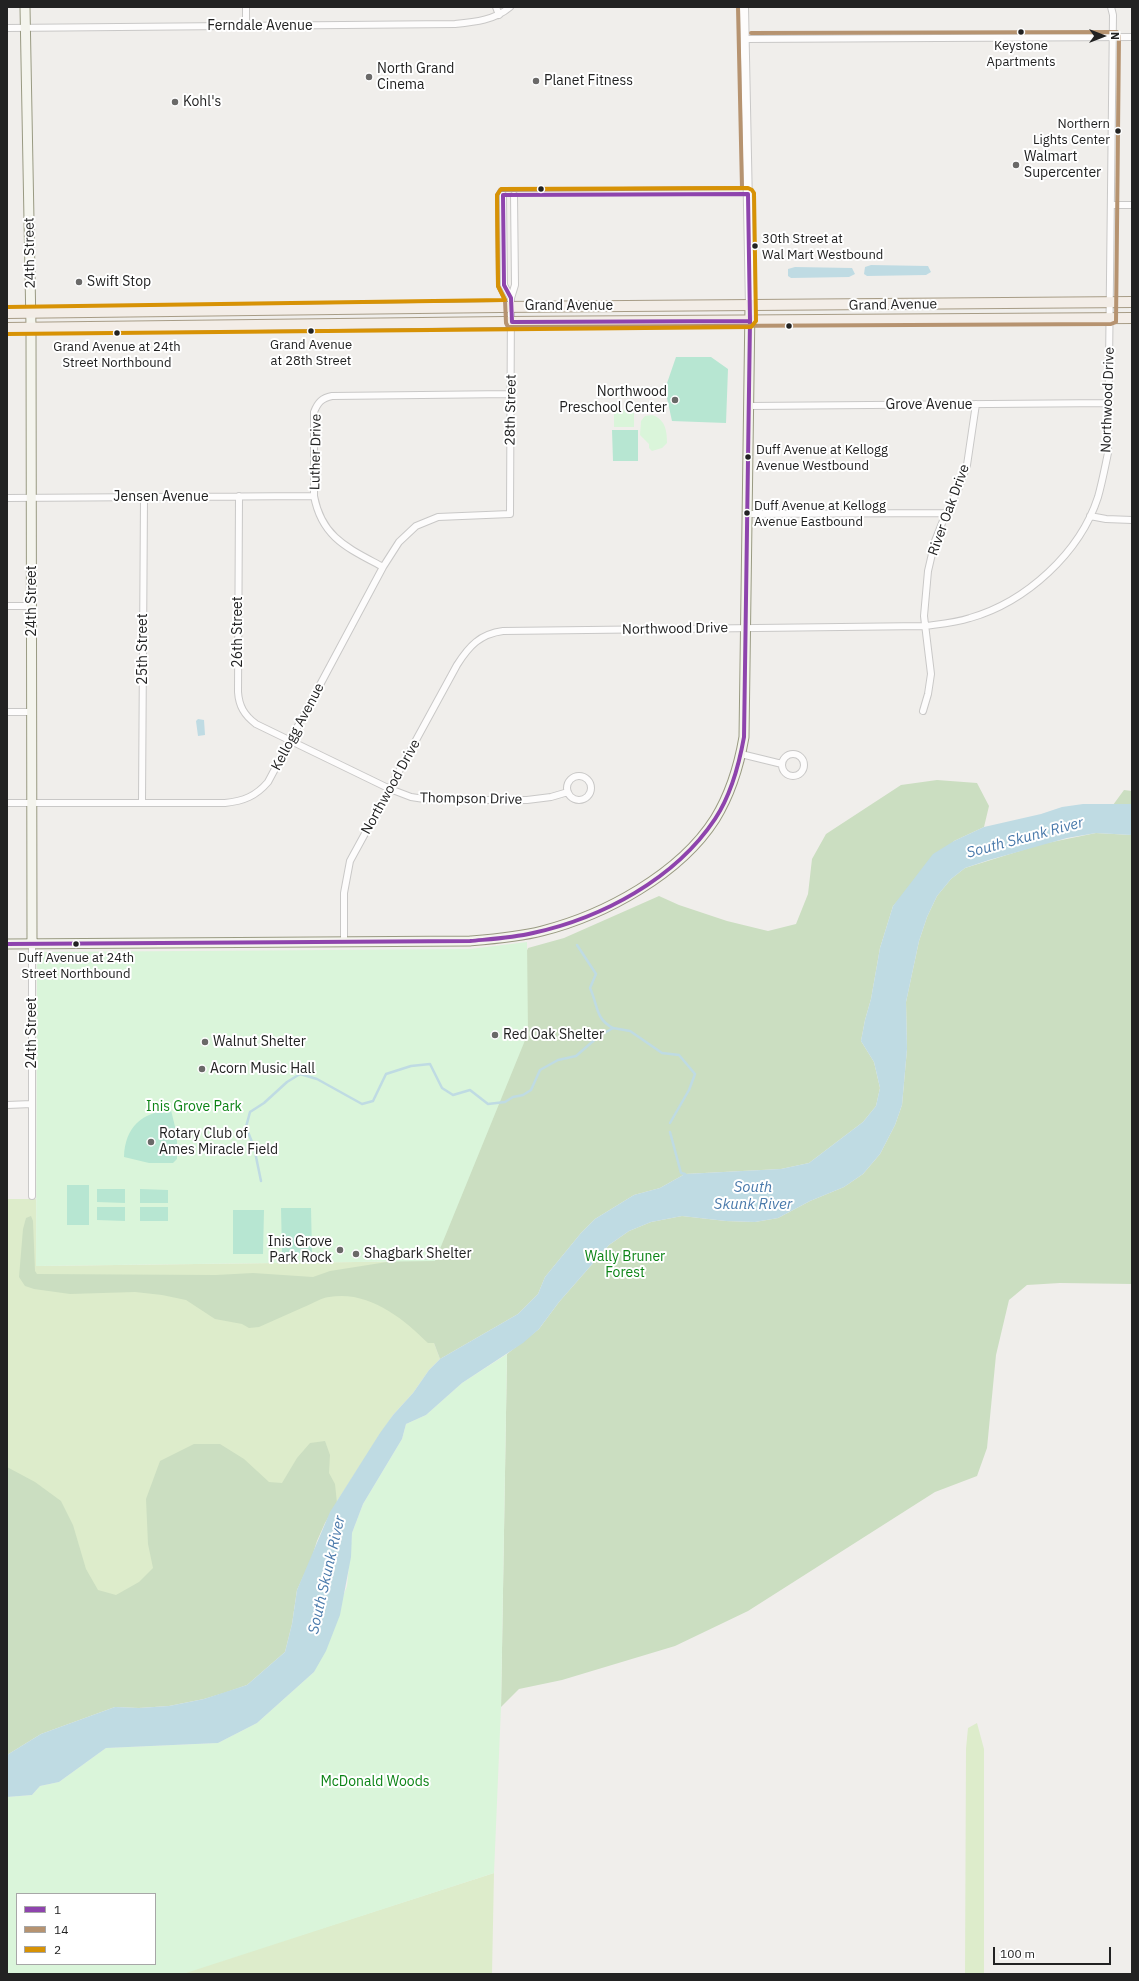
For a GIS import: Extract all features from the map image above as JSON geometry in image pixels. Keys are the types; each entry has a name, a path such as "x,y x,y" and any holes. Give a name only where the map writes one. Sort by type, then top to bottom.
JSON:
{"main road":[{"name":"24th Street","path":"26,7 31,313 32,944"},
{"name":"Grand Avenue","path":"7,313 511,302 750,306 1132,302"},
{"path":"7,944 470,941 507,938 542,931 571,922 611,905 659,875 679,860 704,835 731,789 741,754 744,737 750,306"},
{"name":"Grand Avenue","path":"7,328 512,322 750,322 1132,318"}],"street":[{"path":"246,7 246,26"},
{"path":"496,7 499,15"},
{"name":"Ferndale Avenue","path":"7,28 455,24 472,23 499,15 510,7"},
{"path":"744,7 750,306"},
{"name":"Northwood Drive","path":"344,942 344,893 350,861 464,653 483,636 504,631 925,626 970,618 1005,603 1020,594 1057,563 1079,534 1090,516 1098,497 1108,453 1112,205 1113,15 1111,7"},
{"path":"745,39 1132,37"},
{"path":"503,195 504,285 511,302"},
{"path":"511,302 515,285 514,195"},
{"path":"1112,205 1132,205"},
{"name":"28th Street","path":"510,514 511,302"},
{"name":"Luther Drive","path":"383,567 350,549 330,533 317,509 314,496 314,412 318,404 324,398 332,396 511,394"},
{"name":"Grove Avenue","path":"749,406 1110,403"},
{"name":"River Oak Drive","path":"923,711 928,694 930,674 924,616 928,571 935,541 946,513 958,490 967,465 976,404"},
{"name":"26th Street","path":"239,496 239,703 243,712 256,724 290,740"},
{"name":"Jensen Avenue","path":"7,498 314,496"},
{"name":"25th Street","path":"142,802 144,497"},
{"path":"748,514 946,513"},
{"name":"Kellogg Avenue","path":"7,802 142,802 225,804 250,798 261,790 268,782 383,567 407,532 426,520 448,515 510,514"},
{"path":"1090,516 1106,519 1132,520"},
{"path":"7,606 32,606"},
{"path":"7,712 32,712"},
{"name":"Thompson Drive","path":"290,740 390,789 411,797 431,800 527,800 551,797 568,792"},
{"path":"741,754 782,764"},
{"path":"577,776 583,776 591,783 590,794 581,800 576,800 568,792 569,782 577,776"},
{"name":"24th Street","path":"32,944 32,1196"},
{"path":"7,1105 32,1104"}],"green space":[{"path":"676,357 711,357 728,369 726,423 672,421 665,389"},
{"path":"631,408 634,411 634,427 614,427 614,412"},
{"path":"652,415 660,419 662,422 667,443 662,448 652,451 649,448 649,444 640,435 641,421 645,416"},
{"path":"612,430 638,430 638,461 613,461"},
{"path":"937,780 977,783 989,806 984,827 954,841 893,906 880,948 871,999 861,1041 874,1062 880,1088 876,1106 863,1122 809,1163 781,1169 685,1174 660,1188 634,1195 595,1219 581,1233 545,1277 538,1294 518,1314 440,1359 434,1343 428,1343 407,1324 384,1308 357,1298 343,1296 329,1297 259,1327 249,1328 242,1324 215,1319 186,1300 162,1295 135,1292 70,1294 34,1289 25,1286 19,1277 23,1229 26,1218 31,1216 33,1221 35,1271 37,1274 216,1275 253,1273 313,1277 330,1271 387,1262 528,948 564,938 659,896 679,905 727,921 768,931 796,924 808,894 812,859 826,834 901,785"},
{"path":"1124,790 1132,791 1132,804 1113,805"},
{"name":"Wally Bruner Forest","path":"1096,833 1132,835 1132,1284 1060,1283 1027,1285 1009,1300 996,1355 987,1448 977,1476 935,1492 748,1611 675,1646 562,1680 519,1689 501,1707 507,1354 539,1329 559,1302 609,1245 629,1231 651,1222 682,1216 726,1221 755,1222 778,1218 810,1201 844,1187 863,1174 880,1154 895,1125 902,1105 907,1049 906,1002 919,941 927,917 937,896 951,879 965,868 1042,844"},
{"name":"Inis Grove Park","path":"527,942 528,1033 435,1261 36,1266 37,958 41,952 470,949"},
{"name":"Rotary Club of Ames Miracle Field","path":"171,1110 177,1135 177,1159 173,1163 149,1163 124,1157 128,1137 137,1123 152,1114"},
{"path":"67,1185 89,1185 89,1225 67,1225"},
{"path":"97,1189 125,1189 125,1203 97,1202"},
{"path":"140,1189 168,1190 168,1203 140,1203"},
{"path":"7,1199 36,1199 36,1266 435,1261 434,1343 440,1359 429,1370 413,1393 393,1415 330,1512 7,1704"},
{"path":"97,1207 125,1207 125,1221 97,1220"},
{"path":"140,1207 168,1207 168,1221 140,1221"},
{"path":"281,1208 311,1208 312,1253 282,1253"},
{"path":"233,1210 264,1210 263,1254 233,1254"},
{"name":"McDonald Woods","path":"507,1354 501,1707 494,1873 183,1974 7,1974 7,1797 32,1795 40,1786 59,1782 106,1748 218,1743 257,1723 314,1672 347,1586 352,1533 363,1504 402,1439 406,1424 426,1415 462,1383"},
{"path":"325,1441 330,1455 329,1473 335,1484 337,1503 325,1523 311,1560 297,1590 292,1624 285,1652 247,1685 204,1699 169,1706 139,1708 115,1707 41,1734 7,1755 7,1467 35,1482 61,1501 73,1525 86,1569 98,1590 116,1595 139,1582 153,1568 148,1544 146,1499 160,1461 194,1444 220,1444 244,1459 269,1482 282,1483 297,1458 310,1443"},
{"path":"977,1723 984,1749 984,1974 965,1974 966,1749 968,1728"},
{"path":"494,1873 492,1974 183,1974 186,1972"}],"water":[{"path":"871,265 928,266 931,272 926,275 867,276 864,274 865,267"},
{"path":"795,267 852,268 855,274 849,277 791,278 788,276 788,269"},
{"path":"198,719 204,720 205,735 198,736 196,721"},
{"name":"South Skunk River","path":"1083,804 1132,804 1132,835 1096,833 1067,838 989,860 965,868 951,879 937,896 927,917 919,941 906,1002 907,1049 902,1105 895,1125 880,1154 863,1174 844,1187 810,1201 778,1218 755,1222 726,1221 682,1216 651,1222 629,1231 609,1245 559,1302 539,1329 523,1343 462,1383 426,1415 406,1424 402,1439 363,1504 352,1533 351,1557 340,1615 326,1651 314,1672 257,1723 218,1743 106,1748 59,1782 40,1786 32,1795 7,1797 7,1755 41,1734 115,1707 139,1708 169,1706 204,1699 247,1685 285,1652 292,1624 297,1590 330,1512 380,1433 393,1415 413,1393 429,1370 440,1359 518,1314 538,1294 545,1277 581,1233 595,1219 634,1195 660,1188 685,1174 781,1169 809,1163 863,1122 876,1106 880,1088 874,1062 861,1041 871,999 880,948 893,906 933,854 954,841 984,827 1041,814 1062,807"}],"waterway":[{"path":"577,945 596,974 590,988 600,1016 613,1028"},
{"path":"261,1181 254,1147 246,1127 250,1112 264,1103 287,1082 300,1074 317,1079 362,1104 373,1101 386,1074 411,1066 430,1064 442,1088 453,1095 470,1090 488,1104 505,1102 531,1090 540,1070 558,1060 576,1056 599,1036 613,1028 630,1031 662,1053 679,1055 695,1074 689,1090 670,1123"},
{"path":"670,1132 681,1173 685,1174 686,1176"}],"transit line":[{"name":"14","path":"738,7 742,188 500,190 497,195 498,286 505,300 506,323 508,327 1111,324 1116,322 1119,37 1117,32 751,33"},
{"name":"2","path":"7,307 505,300 498,286 497,195 501,189 748,188 754,193 756,321 751,327 7,334"},
{"name":"1","path":"748,194 750,321 512,322 511,298 504,285 503,195 748,194"},
{"name":"1","path":"7,944 470,941 509,937 533,933 559,926 610,906 635,893 679,860 699,841 721,810 734,780 744,737 750,321"}],"place":[{"name":"Keystone Apartments","path":"1021,32"},
{"name":"North Grand Cinema","path":"369,77"},
{"name":"Planet Fitness","path":"536,81"},
{"name":"Kohl's","path":"175,102"},
{"name":"Northern Lights Center","path":"1118,131"},
{"name":"Walmart Supercenter","path":"1016,165"},
{"name":"30th Street at Wal Mart Westbound","path":"755,246"},
{"name":"Swift Stop","path":"79,282"},
{"name":"Grand Avenue at 28th Street","path":"311,331"},
{"name":"Grand Avenue at 24th Street Northbound","path":"117,333"},
{"name":"Northwood Preschool Center","path":"675,400"},
{"name":"Duff Avenue at Kellogg Avenue Westbound","path":"748,457"},
{"name":"Duff Avenue at Kellogg Avenue Eastbound","path":"747,513"},
{"name":"Duff Avenue at 24th Street Northbound","path":"76,944"},
{"name":"Red Oak Shelter","path":"495,1035"},
{"name":"Walnut Shelter","path":"205,1042"},
{"name":"Acorn Music Hall","path":"202,1069"},
{"name":"Rotary Club of Ames Miracle Field","path":"151,1142"},
{"name":"Inis Grove Park Rock","path":"340,1250"},
{"name":"Shagbark Shelter","path":"356,1254"}]}
